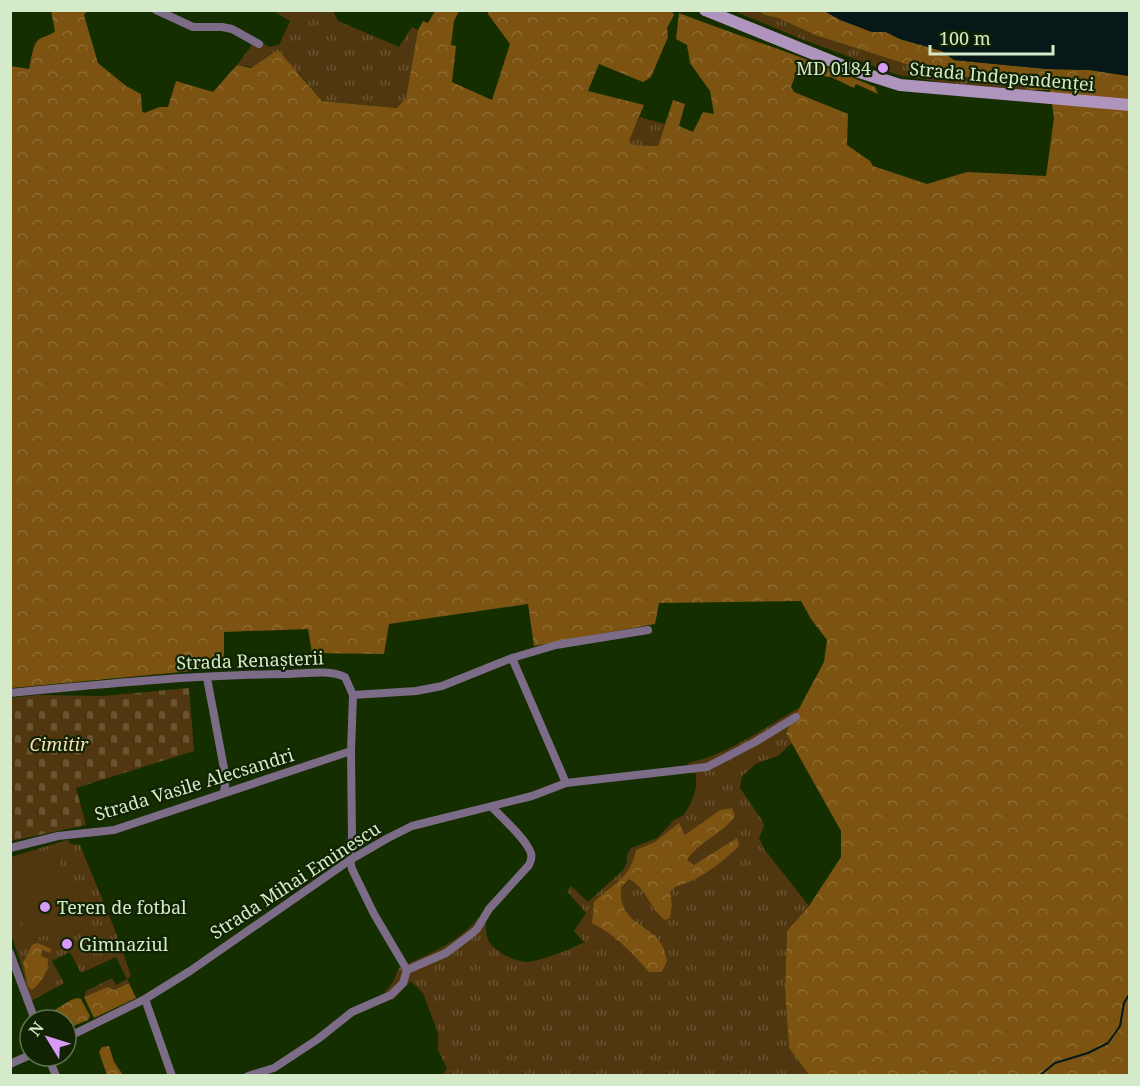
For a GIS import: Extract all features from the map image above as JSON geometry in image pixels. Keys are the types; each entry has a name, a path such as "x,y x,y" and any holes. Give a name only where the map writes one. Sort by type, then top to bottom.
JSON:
{"main road":[{"name":"Strada Independenței","path":"705,10 856,71 900,85 1130,105"}],"street":[{"path":"156,10 193,27 216,26 232,29 259,44"},
{"path":"248,1076 274,1068 318,1039 352,1012 391,995 403,983 407,970 374,914 352,869 350,860 353,695 416,692 442,686 512,658 556,645 648,630"},
{"path":"512,658 566,783"},
{"name":"Strada Renașterii","path":"10,693 112,682 256,674 338,674 345,677 353,695"},
{"path":"207,678 225,779 224,792"},
{"name":"Strada Mihai Eminescu","path":"78,1032 145,999 190,971 350,860 412,826 532,796 566,783 707,766 755,742 796,717"},
{"name":"Strada Vasile Alecsandri","path":"10,848 58,836 114,830 351,751"},
{"path":"407,970 446,953 477,929 489,909 529,865 532,857 531,851 492,807"},
{"path":"352,838 367,850"},
{"path":"10,953 31,1008"},
{"path":"145,999 172,1076"}],"green space":[{"path":"51,11 87,11 84,15 98,63 126,86 141,94 144,113 160,107 168,107 176,81 213,92 237,65 251,68 278,50 322,101 397,108 406,98 418,30 423,21 428,23 435,11 459,11 454,21 451,45 456,46 452,82 492,100 510,44 488,11 672,11 674,15 667,28 668,37 651,77 643,82 599,64 588,91 644,105 629,141 633,145 658,146 673,100 685,104 679,126 693,132 703,112 714,114 710,91 690,63 687,45 676,39 679,13 875,87 878,94 856,84 854,88 831,77 798,73 791,87 794,92 848,114 847,145 870,161 873,166 927,184 967,172 1046,176 1054,118 1050,90 1027,90 1016,82 937,74 815,35 758,11 825,11 872,32 886,32 900,39 942,51 954,60 1047,69 1090,70 1129,76 1129,1075 809,1075 789,1048 785,989 787,931 809,906 841,857 841,831 786,733 824,662 827,640 801,601 659,603 655,624 534,646 528,604 389,624 384,654 312,653 308,629 224,632 224,668 11,688 10,66 29,69 33,50 38,40 55,31"},
{"path":"273,11 333,11 338,21 399,47 412,27 418,30 406,99 398,108 322,101 298,72 237,65 250,48 254,37 269,47 279,45 290,21"},
{"path":"734,11 758,11 815,35 937,74 1017,82 1027,90 946,83 898,75"},
{"path":"640,117 665,124 658,146 633,145 628,141"},
{"name":"Cimitir","path":"189,688 194,751 76,788 86,825 11,841 11,698 37,695 103,696"},
{"path":"799,708 786,733 792,743 778,756 757,763 742,776 740,788 763,822 764,826 759,838 764,849 809,906 787,931 785,989 789,1048 809,1075 442,1075 447,1068 438,1050 438,1033 423,993 411,981 393,1000 385,992 393,982 399,968 453,941 479,917 486,923 489,942 496,949 521,962 547,957 584,942 574,931 586,913 567,891 571,886 588,902 624,869 631,848 657,838 674,820 684,815 696,788 696,773 690,772 688,763 717,754"},
{"path":"732,808 735,816 730,822 692,853 687,860 694,865 737,838 739,846 698,878 677,886 670,892 672,905 670,918 665,920 655,910 640,887 629,879 621,887 624,909 629,916 657,939 664,950 667,961 662,972 649,972 616,939 592,923 594,902 620,880 630,868 636,850 655,842 679,823 685,835 720,810"},
{"name":"Gimnaziul","path":"67,840 71,844 80,845 117,935 131,976 127,979 116,957 81,973 70,952 52,961 64,983 31,1001 11,934 11,857"},
{"name":"Teren de fotbal","path":"54,847 80,923 28,941 11,890 11,862"},
{"path":"38,943 51,949 51,953 42,950 41,956 48,959 46,972 32,990 28,987 23,962 33,944"},
{"path":"112,978 116,985 127,979 129,983 114,990 108,988 84,997 86,991"},
{"path":"129,983 136,998 94,1018 84,997 108,987 114,990"},
{"path":"81,999 90,1016 88,1020 78,1024 78,1008 58,1008 71,1000"},
{"path":"109,1046 114,1062 123,1075 107,1075 99,1052 102,1047"}],"shaded area":[{"path":"824,11 1129,11 1129,76 1090,70 1047,69 954,60 942,51 900,39 886,32 872,32 840,20"}],"waterway":[{"path":"1039,1076 1055,1063 1088,1053 1108,1043 1120,1026 1124,1003 1130,993"}],"place":[{"name":"MD 0184","path":"883,68"},
{"name":"Teren de fotbal","path":"45,907"},
{"name":"Gimnaziul","path":"67,944"}]}
